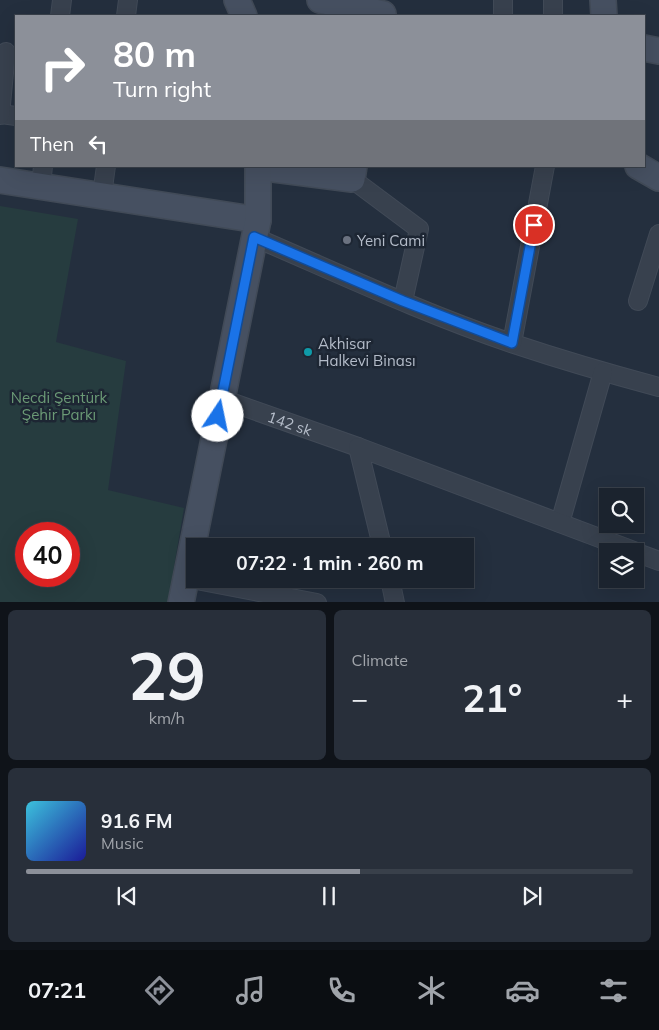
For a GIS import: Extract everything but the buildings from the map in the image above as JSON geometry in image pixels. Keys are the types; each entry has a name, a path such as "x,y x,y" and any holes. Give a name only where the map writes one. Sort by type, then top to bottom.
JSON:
{"street":[{"path":"60,15 62,0"},
{"path":"126,15 128,0"},
{"path":"238,0 244,15"},
{"path":"503,0 503,15"},
{"path":"553,0 553,15"},
{"path":"603,0 604,15"},
{"path":"326,1 386,9"},
{"path":"645,48 659,51"},
{"path":"8,52 0,114 15,116"},
{"path":"102,195 106,167"},
{"path":"194,538 256,228 258,167 353,172 419,229 403,301"},
{"path":"512,343 545,167"},
{"path":"640,167 659,178"},
{"path":"0,180 42,176 102,195 256,228 403,301 512,343 603,372 659,386"},
{"path":"638,301 659,234"},
{"path":"560,523 603,372"},
{"name":"142 sk","path":"222,399 358,447 611,543"},
{"path":"358,447 380,538"},
{"name":"142 sk","path":"644,556 659,561"},
{"path":"181,602 186,578"},
{"path":"241,588 317,602"},
{"path":"392,588 395,602"}],"green space":[{"name":"Necdi Şentürk Şehir Parkı","path":"0,206 78,219 56,342 126,361 108,490 184,508 168,602 0,602"}],"place":[{"name":"Yeni Cami","path":"347,240"},
{"name":"Akhisar Halkevi Binası","path":"308,352"}],"route":[{"path":"218,416 254,237 403,301 512,343 534,225"}]}
